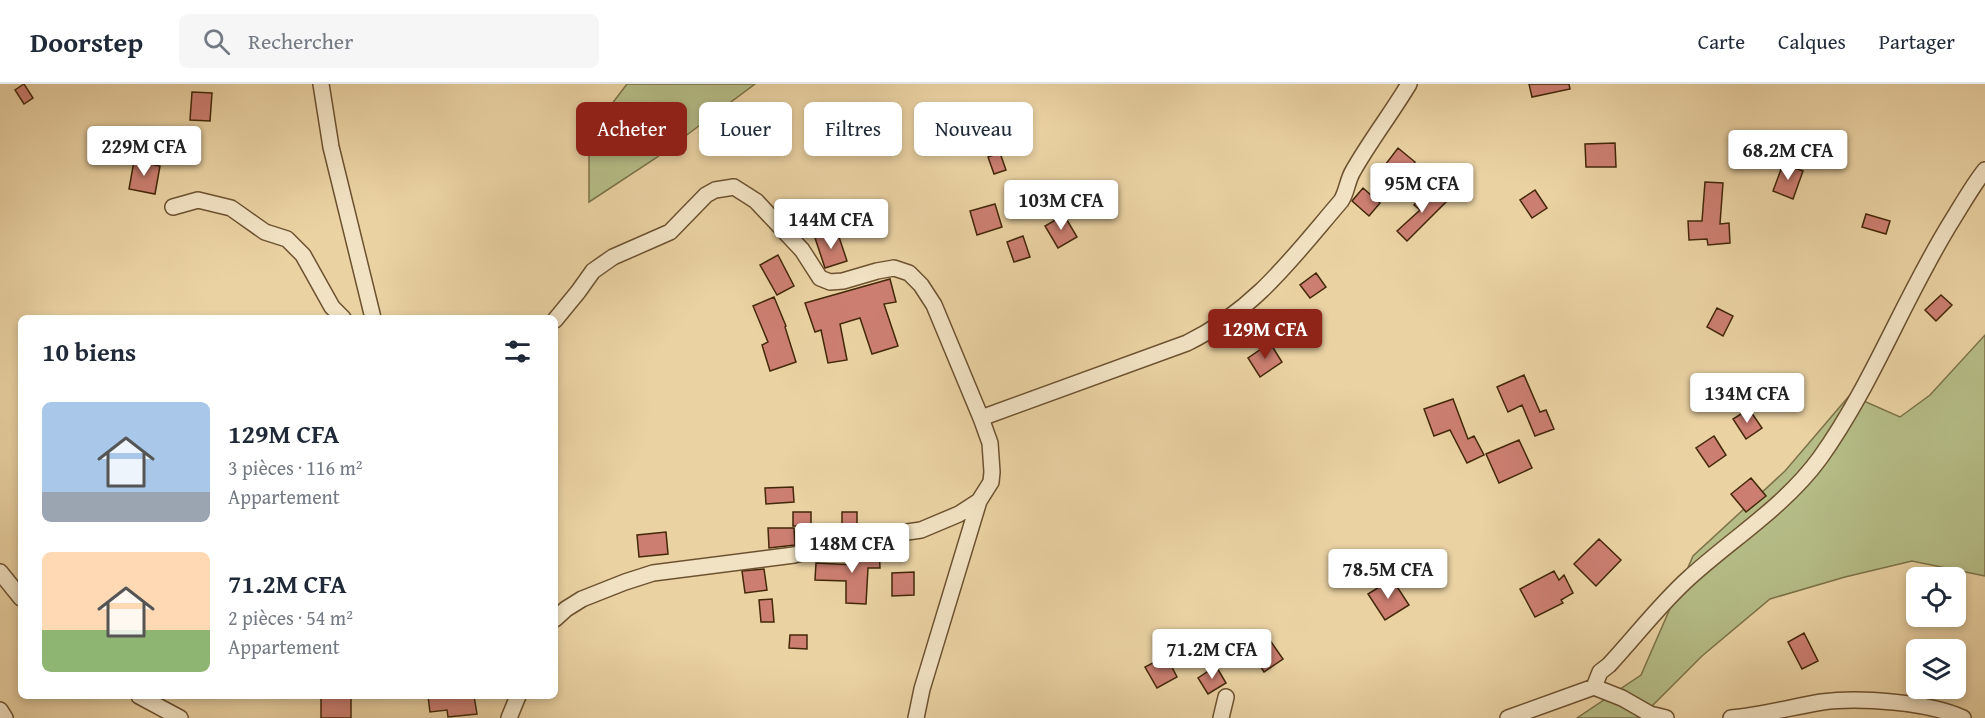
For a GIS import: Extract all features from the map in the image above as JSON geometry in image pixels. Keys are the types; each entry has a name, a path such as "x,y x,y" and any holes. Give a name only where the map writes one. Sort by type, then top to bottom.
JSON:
{"street":[{"path":"321,84 331,147 372,315"},
{"path":"981,418 1187,343 1208,332 1252,301 1274,280 1341,201 1346,194 1348,180 1353,170 1409,84"},
{"path":"1594,687 1600,672 1618,656 1675,591 1769,512 1819,458 1861,393 1942,237 1985,170"},
{"path":"558,316 593,271 613,256 670,232 706,195 715,190 734,187 756,201 802,250 820,278 830,282 843,281 894,268 909,273 921,285 934,305 981,418 990,443 992,472 987,491 979,501 959,514 921,530 852,540 794,555 653,573 582,599 558,616"},
{"path":"173,207 198,200 231,208 265,232 287,239 303,255 332,308 340,315"},
{"path":"916,718 922,689 979,501"},
{"path":"0,572 18,594"},
{"path":"1508,718 1594,687 1622,698 1650,714 1666,718"},
{"path":"1221,718 1226,696"},
{"path":"145,699 180,718"},
{"path":"510,718 517,699"},
{"path":"1731,718 1824,702 1854,701 1886,701 1950,712 1963,718"},
{"path":"0,710 5,718"}],"green space":[{"path":"627,84 755,84 731,102 699,102 699,126 687,135 687,102 613,102"},
{"path":"589,156 659,156 656,158 589,202"},
{"path":"1985,335 1985,576 1966,572 1966,567 1941,567 1912,561 1845,577 1770,599 1702,656 1640,718 1577,718 1641,675 1693,556 1785,471 1850,395 1900,417 1930,395"}],"building":[{"path":"24,84 33,98 24,104 15,90"},
{"path":"1529,84 1569,84 1570,89 1532,97"},
{"path":"192,92 212,93 210,121 190,120"},
{"path":"1615,143 1616,167 1586,167 1585,144"},
{"path":"1398,148 1415,162 1399,182 1382,169"},
{"path":"1001,156 1006,170 994,174 988,157"},
{"path":"134,161 160,166 155,194 129,189"},
{"path":"1783,164 1803,171 1793,199 1773,191"},
{"path":"1705,182 1723,183 1720,224 1729,223 1730,243 1708,245 1707,239 1689,240 1688,221 1702,221"},
{"path":"1363,188 1380,203 1369,216 1352,201"},
{"path":"1431,188 1446,202 1407,241 1397,231 1420,210 1414,205"},
{"path":"1535,190 1547,208 1532,218 1520,200"},
{"path":"995,204 1002,227 977,235 970,211"},
{"path":"1866,214 1890,221 1886,234 1862,227"},
{"path":"1064,215 1077,237 1058,248 1045,226"},
{"path":"837,231 847,261 825,268 815,238"},
{"path":"1023,236 1030,257 1014,262 1007,242"},
{"path":"778,255 794,286 777,295 760,265"},
{"path":"1316,273 1326,287 1310,298 1300,285"},
{"path":"890,279 896,302 884,304 898,346 872,354 860,318 840,324 847,360 828,363 821,330 815,332 805,303"},
{"path":"1941,295 1952,305 1936,321 1925,310"},
{"path":"774,297 786,326 796,362 770,371 762,345 768,342 753,306"},
{"path":"1717,308 1733,316 1723,336 1707,327"},
{"path":"1270,343 1282,362 1260,377 1248,358"},
{"path":"1524,375 1540,412 1546,410 1554,429 1535,436 1522,405 1508,412 1497,387"},
{"path":"1453,399 1468,439 1474,436 1484,455 1467,463 1450,430 1434,436 1424,409"},
{"path":"1749,409 1762,428 1746,439 1733,419"},
{"path":"1714,436 1726,455 1709,467 1696,448"},
{"path":"1519,440 1532,468 1499,483 1486,454"},
{"path":"1751,478 1766,496 1746,512 1731,494"},
{"path":"793,487 794,502 766,504 765,488"},
{"path":"793,512 811,512 811,526 793,526"},
{"path":"842,512 857,512 857,529 842,531"},
{"path":"768,528 794,528 795,545 769,548"},
{"path":"666,532 668,554 639,557 637,535"},
{"path":"1599,539 1621,560 1596,586 1574,564"},
{"path":"879,546 880,568 868,568 866,604 846,603 846,581 815,580 816,563 856,565 855,549"},
{"path":"764,569 767,590 745,593 742,571"},
{"path":"1554,571 1559,580 1564,575 1573,593 1561,600 1563,603 1535,617 1520,589"},
{"path":"914,572 914,595 892,596 892,573"},
{"path":"1392,579 1409,605 1385,620 1368,594"},
{"path":"772,599 774,622 761,622 759,600"},
{"path":"1804,633 1818,661 1802,669 1788,642"},
{"path":"790,635 807,635 807,649 789,648"},
{"path":"1267,636 1283,659 1264,672 1249,649"},
{"path":"1166,656 1177,677 1157,688 1145,667"},
{"path":"1216,666 1226,683 1208,694 1198,678"},
{"path":"321,699 351,699 351,718 321,718"},
{"path":"428,699 474,699 477,714 448,717 447,710 430,712"}]}
